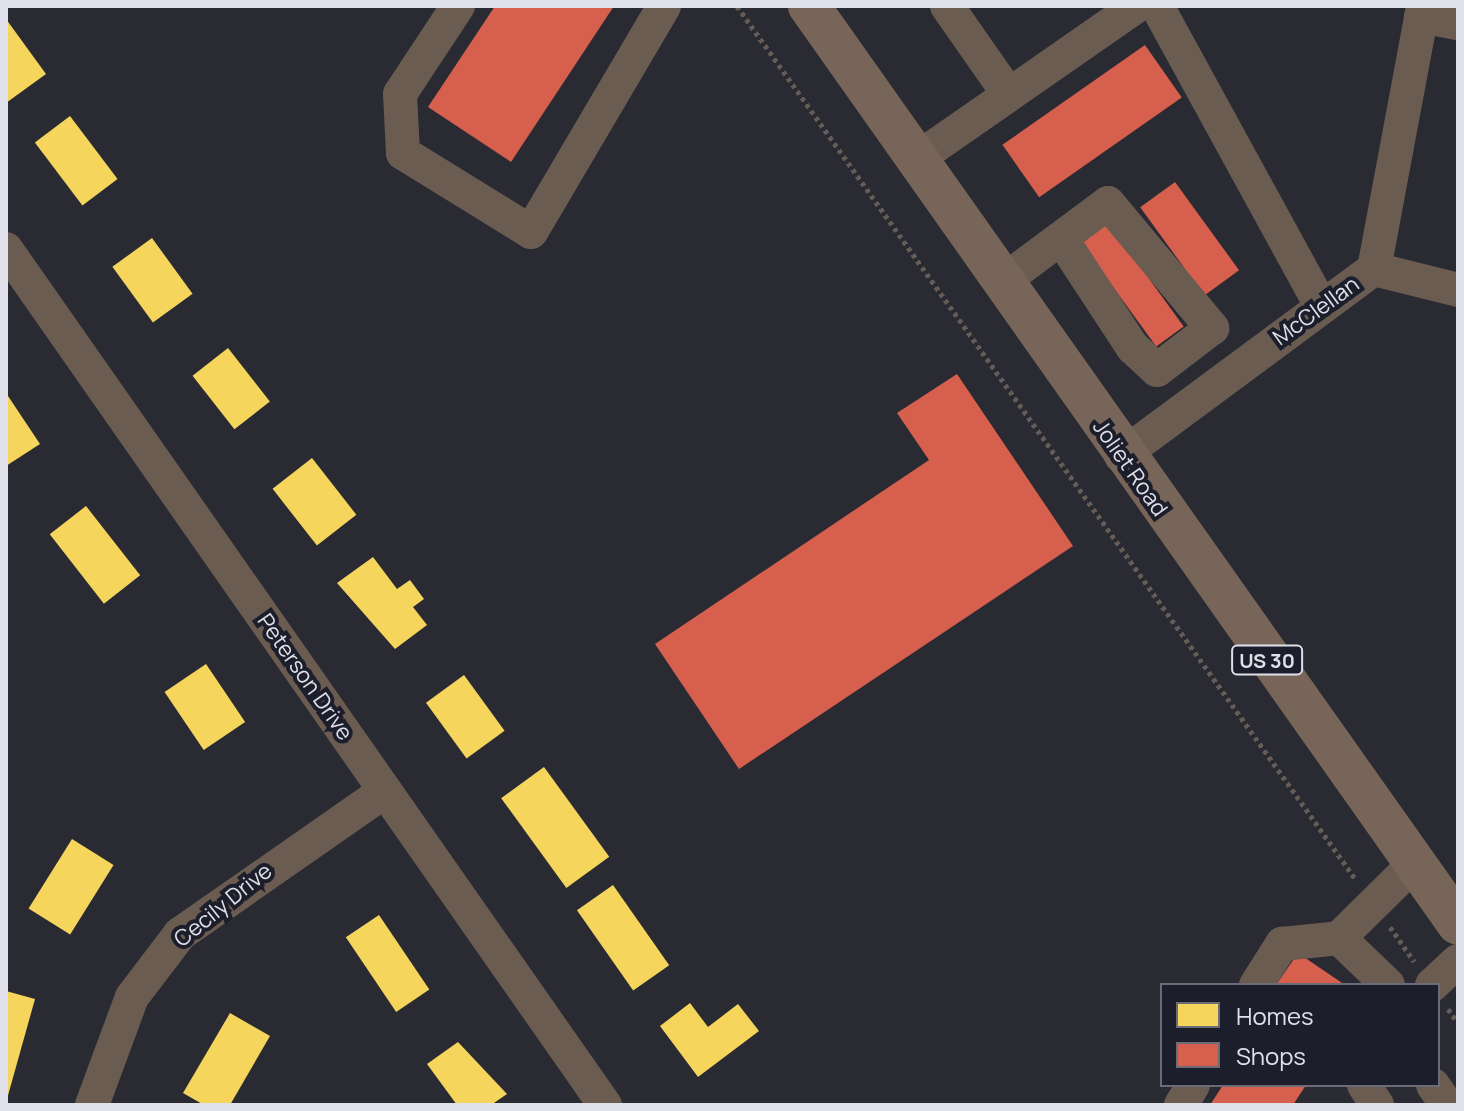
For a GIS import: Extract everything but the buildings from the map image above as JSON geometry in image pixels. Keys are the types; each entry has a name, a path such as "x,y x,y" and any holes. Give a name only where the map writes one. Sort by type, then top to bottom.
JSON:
{"main road":[{"name":"Joliet Road","path":"809,6 918,158 1121,456 1458,924"}],"street":[{"path":"458,6 400,94 403,153 531,232 664,6"},
{"path":"947,6 1009,95"},
{"path":"918,158 1137,6"},
{"path":"1157,6 1321,305"},
{"path":"1422,11 1458,23"},
{"name":"McClellan","path":"1121,456 1321,305 1374,269 1422,11"},
{"path":"1002,282 1102,204 1117,206 1212,328 1157,370 1133,348 1061,238"},
{"name":"Peterson Drive","path":"6,249 605,1105"},
{"path":"1374,269 1458,290"},
{"path":"1181,351 1210,389"},
{"name":"Cecily Drive","path":"92,1105 132,997 180,934 385,791"},
{"path":"1257,983 1282,944 1339,938 1414,864"},
{"path":"1339,938 1386,983"},
{"path":"1427,979 1458,961"},
{"path":"1181,1105 1192,1087"},
{"path":"1348,1105 1361,1087"},
{"path":"1364,1087 1377,1105"},
{"path":"1434,1087 1447,1105"}],"path":[{"path":"737,6 1427,979"}]}
